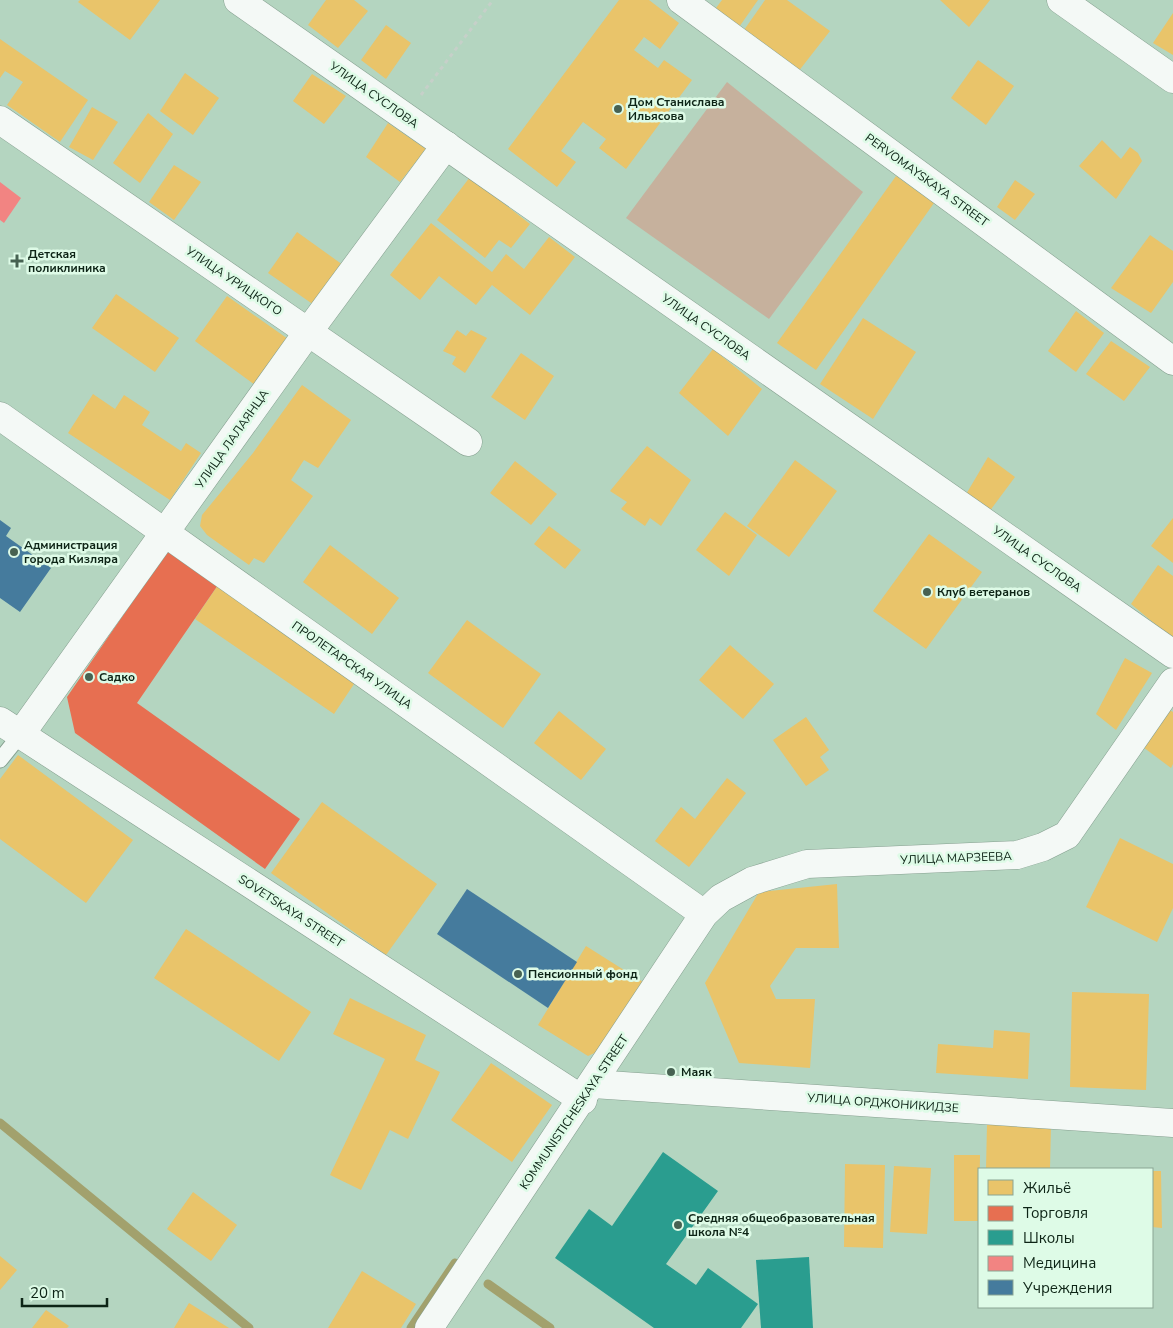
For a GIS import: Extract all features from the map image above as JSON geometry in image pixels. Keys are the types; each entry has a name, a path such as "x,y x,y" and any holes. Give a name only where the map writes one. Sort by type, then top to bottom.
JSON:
{"street":[{"name":"УЛИЦА СУСЛОВА","path":"238,0 1173,654"},
{"name":"PERVOMAYSKAYA STREET","path":"681,0 1173,361"},
{"path":"1061,0 1173,79"},
{"name":"УЛИЦА УРИЦКОГО","path":"0,120 468,442"},
{"name":"УЛИЦА ЛАЛАЯНЦА","path":"10,728 166,532 308,332 446,145"},
{"name":"ПРОЛЕТАРСКАЯ УЛИЦА","path":"0,416 166,532 713,906"},
{"name":"УЛИЦА МАРЗЕЕВА","path":"713,906 752,881 807,864 1017,855 1043,847 1067,835 1173,682"},
{"name":"SOVETSKAYA STREET","path":"10,728 588,1092"},
{"name":"KOMMUNISTICHESKAYA STREET","path":"429,1328 713,906"},
{"name":"УЛИЦА ОРДЖОНИКИДЗЕ","path":"588,1092 1173,1123"}],"lane":[{"path":"0,760 10,728"}],"path":[{"path":"404,116 493,0"}],"shaded area":[{"path":"727,82 863,192 769,319 626,218"}],"building: Жильё":[{"path":"80,0 160,0 130,40 78,2"},
{"path":"326,0 354,0 368,11 338,48 308,25"},
{"name":"Дом Станислава Ильясова","path":"619,0 649,0 679,23 660,49 644,37 634,50 658,68 664,60 692,80 626,169 599,148 606,139 583,122 561,151 576,162 557,187 508,149"},
{"path":"722,0 758,0 737,30 713,12"},
{"path":"765,0 787,0 830,31 798,72 744,30"},
{"path":"940,0 990,0 969,27"},
{"path":"1173,13 1173,55 1153,43"},
{"path":"386,25 411,43 386,79 361,60"},
{"path":"0,39 88,100 60,142 7,105 23,82 5,71 0,78"},
{"path":"978,60 1014,86 986,125 951,98"},
{"path":"185,73 219,98 193,135 160,111"},
{"path":"312,74 346,96 324,124 293,101"},
{"path":"92,107 118,122 93,160 69,147"},
{"path":"148,113 173,134 140,183 113,163"},
{"path":"388,123 426,149 400,182 366,157"},
{"path":"1102,140 1121,159 1130,147 1138,153 1142,161 1116,199 1079,166"},
{"path":"174,165 201,182 174,220 149,202"},
{"path":"896,176 934,203 816,370 777,343"},
{"path":"470,177 530,224 511,248 499,240 485,258 437,220"},
{"path":"1015,180 1035,194 1015,220 997,207"},
{"path":"431,223 492,272 506,254 524,269 549,237 575,257 530,315 492,285 476,305 439,276 420,300 390,275"},
{"path":"297,232 343,265 314,305 268,273"},
{"path":"1150,235 1173,251 1173,282 1151,313 1111,288"},
{"path":"116,294 179,338 155,372 92,328"},
{"path":"227,296 288,339 255,385 195,341"},
{"path":"1076,311 1104,333 1076,372 1048,351"},
{"path":"863,318 916,352 873,419 820,384"},
{"path":"457,330 466,336 471,330 487,338 465,373 452,364 456,357 443,351"},
{"path":"1111,341 1150,367 1124,401 1086,374"},
{"path":"713,349 762,389 728,436 679,393"},
{"path":"521,353 554,376 525,420 491,397"},
{"path":"302,385 351,420 318,468 304,460 291,480 313,496 264,563 254,558 249,565 207,535 200,526 202,515 253,453"},
{"path":"93,394 115,409 124,395 150,412 142,425 181,451 186,443 201,453 170,500 68,433"},
{"path":"647,446 691,480 661,526 650,518 645,526 621,509 627,502 610,491"},
{"path":"988,457 1015,477 989,512 965,496"},
{"path":"795,460 837,491 789,557 747,526"},
{"path":"515,461 557,494 531,525 490,493"},
{"path":"725,512 757,535 729,576 696,550"},
{"path":"1173,518 1173,563 1151,546"},
{"path":"549,526 581,550 565,569 534,544"},
{"name":"Клуб ветеранов","path":"929,534 982,572 926,649 873,611"},
{"path":"330,545 399,598 372,634 303,582"},
{"path":"1158,565 1173,576 1173,639 1131,604"},
{"path":"220,582 356,681 334,714 195,619"},
{"path":"467,620 541,674 503,728 428,673"},
{"path":"730,645 774,684 743,719 699,680"},
{"path":"1125,658 1152,673 1116,730 1096,714"},
{"path":"1168,709 1173,712 1173,764 1171,768 1143,747"},
{"path":"559,711 606,749 581,780 534,743"},
{"path":"806,717 829,750 820,757 829,770 806,786 773,740"},
{"path":"18,755 133,840 86,903 0,839 0,779"},
{"path":"727,778 746,793 689,867 655,841 681,807 695,819"},
{"path":"322,802 437,884 386,955 271,873"},
{"path":"1120,838 1173,864 1173,908 1157,942 1086,907"},
{"path":"837,884 839,948 796,948 770,986 776,999 815,999 810,1068 739,1063 705,983 759,892"},
{"path":"186,929 311,1012 279,1061 154,978"},
{"path":"586,946 643,982 599,1051 588,1056 538,1025"},
{"path":"1072,992 1149,994 1146,1090 1070,1087"},
{"path":"350,998 426,1035 415,1060 440,1072 408,1139 390,1130 361,1190 330,1175 385,1059 333,1034"},
{"path":"994,1030 1030,1033 1028,1079 936,1073 938,1044 993,1048"},
{"path":"491,1063 552,1105 512,1162 451,1120"},
{"path":"987,1124 1051,1125 1050,1168 986,1168"},
{"path":"954,1155 980,1155 980,1168 978,1168 978,1221 954,1221"},
{"path":"845,1164 885,1165 883,1248 844,1247"},
{"path":"894,1166 931,1168 927,1234 890,1232"},
{"path":"1153,1171 1161,1171 1162,1228 1153,1227"},
{"path":"193,1192 237,1225 211,1261 167,1229"},
{"path":"0,1256 17,1270 0,1290"},
{"path":"362,1271 416,1304 401,1328 328,1328"},
{"path":"189,1303 229,1328 174,1328"},
{"path":"46,1310 69,1326 67,1328 32,1328"}],"building: Торговля":[{"path":"170,547 220,582 137,703 300,819 265,869 75,733 67,697"}],"building: Школы":[{"path":"663,1152 718,1191 666,1264 696,1285 708,1268 758,1304 741,1328 654,1328 555,1258 589,1209 612,1226"},
{"path":"809,1257 813,1328 761,1328 756,1260"}],"building: Медицина":[{"path":"0,182 21,198 4,223 0,220"}],"building: Учреждения":[{"name":"Администрация города Кизляра","path":"0,520 11,528 6,536 51,568 20,612 0,598"},
{"path":"467,889 577,962 548,1008 437,934"}],"waterway":[{"path":"0,1123 249,1328"},
{"path":"411,1328 455,1263"},
{"path":"488,1284 550,1328"}],"place":[{"name":"Дом Станислава Ильясова","path":"618,109"},
{"name":"Детская поликлиника","path":"17,261"},
{"name":"Администрация города Кизляра","path":"14,552"},
{"name":"Клуб ветеранов","path":"927,592"},
{"name":"Садко","path":"89,677"},
{"name":"Пенсионный фонд","path":"518,974"},
{"name":"Маяк","path":"671,1072"},
{"name":"Средняя общеобразовательная школа №4","path":"678,1225"}]}
